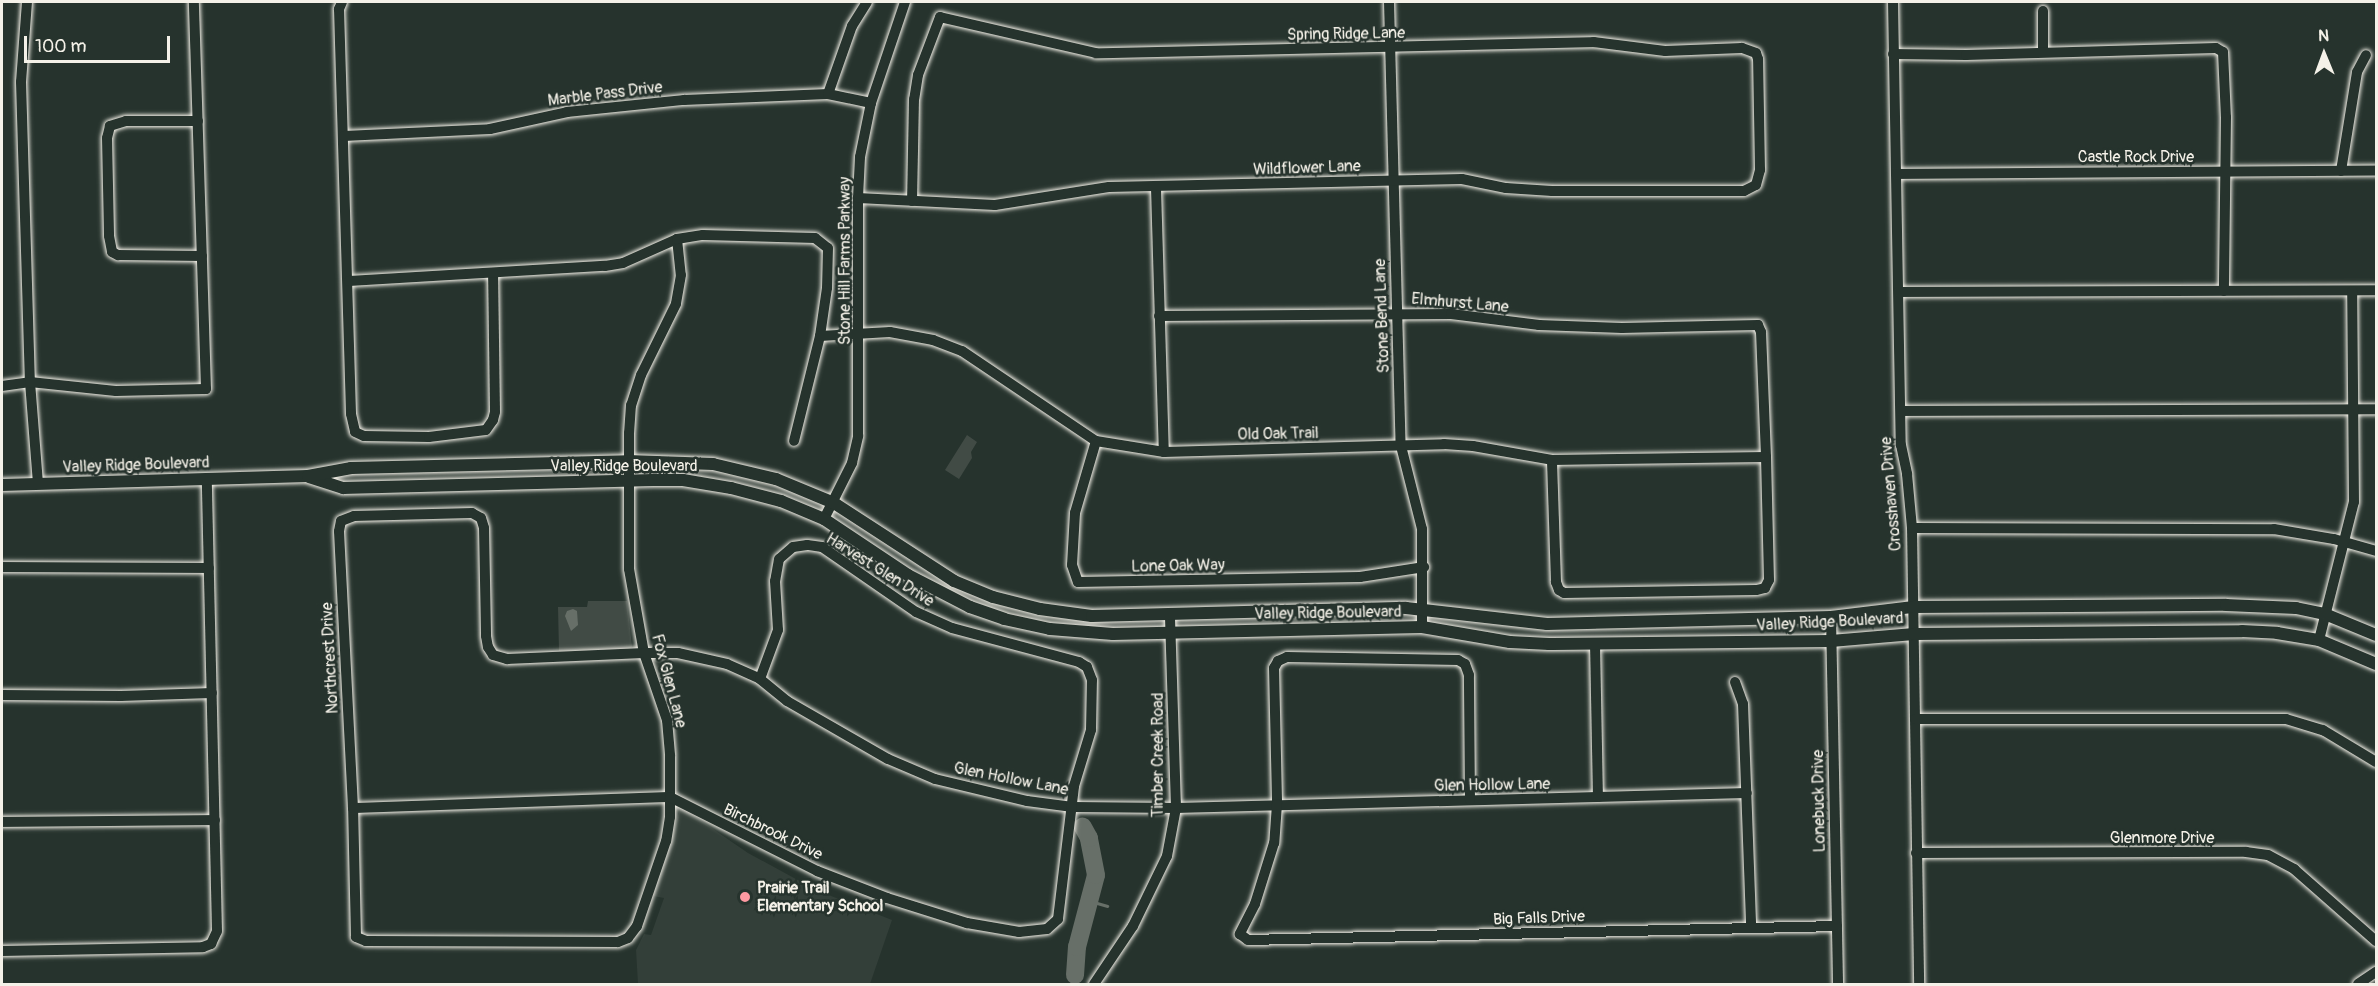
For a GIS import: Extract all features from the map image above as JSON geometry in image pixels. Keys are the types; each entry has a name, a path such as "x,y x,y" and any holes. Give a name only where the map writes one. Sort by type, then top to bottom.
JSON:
{"main road":[{"name":"Valley Ridge Boulevard","path":"2,485 308,476 351,468 672,461 735,467 776,479 834,502 954,581 993,597 1040,609 1092,616 1354,608 1423,609 1547,624 1831,617 1913,607 2226,605 2296,608 2325,614 2376,635"},
{"name":"Valley Ridge Boulevard","path":"308,476 344,488 627,480 682,480 730,488 781,501 824,519 939,593 1004,619 1050,629 1089,633 1422,627 1510,642 1595,644 1831,641 1914,634 2242,631 2277,633 2319,640 2376,664"}],"street":[{"path":"27,2 21,82 30,382 38,484"},
{"path":"2,386 30,382 116,391 206,389 195,2"},
{"path":"342,2 339,9 349,281 351,414 355,432 364,436 429,437 486,430 495,412 493,273"},
{"path":"828,94 852,26 867,2"},
{"name":"Stone Hill Farms Parkway","path":"824,519 852,463 858,436 860,157 871,103 905,2"},
{"name":"Stone Bend Lane","path":"1389,2 1401,446 1420,516 1424,567 1422,627"},
{"name":"Crosshaven Drive","path":"1893,2 1901,445 1907,474 1912,528 1919,984"},
{"path":"2043,11 2043,51"},
{"name":"Spring Ridge Lane","path":"912,201 914,99 918,75 940,17 1096,53 1594,42 1665,51 1742,48 1756,53 1758,67 1760,171 1756,185"},
{"path":"1893,54 1966,55 2043,51 2216,48 2223,51 2224,291"},
{"path":"2341,171 2357,72 2366,55"},
{"name":"Marble Pass Drive","path":"344,136 490,129 567,112 636,104 828,94 871,103"},
{"path":"198,121 126,121 110,126 107,138 109,236 112,252 128,257 202,256"},
{"name":"Castle Rock Drive","path":"1896,174 2376,171"},
{"name":"Wildflower Lane","path":"858,198 995,205 1109,187 1156,188 1462,179 1506,188 1552,191 1744,191 1756,185"},
{"path":"1156,188 1164,452"},
{"path":"349,281 623,263 677,239 703,235 742,235 821,241 828,248 820,336 794,441"},
{"name":"Fox Glen Lane","path":"356,937 366,941 618,942 628,938 637,926 666,841 670,756 667,720 644,653 629,569 627,480 631,405 641,375 676,304 681,275 677,239"},
{"path":"1899,292 2376,290"},
{"path":"2319,640 2354,502 2352,291"},
{"name":"Elmhurst Lane","path":"1159,316 1396,313 1451,314 1539,325 1622,328 1758,326 1761,332 1766,457"},
{"name":"Old Oak Trail","path":"820,336 907,334 962,351 1096,441 1164,452 1444,444 1473,446 1552,460 1766,457"},
{"path":"1901,411 2376,409"},
{"name":"Lone Oak Way","path":"1096,441 1075,513 1072,565 1078,582 1360,577 1424,567"},
{"path":"1552,460 1556,582 1559,590 1564,593 1765,588 1769,580 1766,457"},
{"path":"2,951 203,947 211,944 217,932 207,479"},
{"name":"Northcrest Drive","path":"356,937 341,520 354,516 472,513 481,518 484,528 484,573"},
{"path":"1912,528 2274,529 2345,541 2376,551"},
{"name":"Harvest Glen Drive","path":"760,680 778,630 775,581 779,559 793,547 822,547 916,612 952,628 1079,662 1087,667 1092,680 1091,730 1074,786 1073,807"},
{"path":"2,567 209,568"},
{"name":"Glen Hollow Lane","path":"484,573 486,636 488,647 493,655 507,659 678,653 727,664 760,680 787,701 888,759 936,779 1027,801 1073,807 1176,808 1747,793"},
{"name":"Timber Creek Road","path":"1094,984 1133,926 1167,856 1176,808 1170,614"},
{"name":"Lonebuck Drive","path":"1831,617 1838,984"},
{"path":"1595,644 1598,797"},
{"path":"1277,804 1274,668 1278,661 1287,657 1458,660 1465,664 1469,675 1470,800"},
{"path":"1735,682 1743,704 1751,927"},
{"path":"2,695 121,696 212,693"},
{"path":"1915,718 2286,719 2323,730 2376,762"},
{"name":"Birchbrook Drive","path":"353,808 669,797 827,875 887,898 967,922 1019,932 1047,929 1058,919 1073,807"},
{"name":"Big Falls Drive","path":"1277,804 1274,843 1255,904 1240,931 1243,939 1836,926"},
{"path":"2,822 215,820"},
{"name":"Glenmore Drive","path":"1916,853 2247,852 2268,855 2294,869 2376,941"},
{"path":"2358,984 2376,972"}],"shaded area":[{"path":"967,435 977,442 971,452 972,458 959,479 945,470"},
{"path":"588,601 627,601 632,647 627,650 559,651 558,607 587,607"},
{"path":"573,609 577,611 578,625 571,631 565,616 567,611"},
{"name":"Prairie Trail Elementary School","path":"681,807 748,853 816,890 892,920 870,984 638,984 636,950 644,934 651,935 664,898 653,896"}],"waterway":[{"path":"1075,975 1077,947 1096,875 1089,838 1083,827"},
{"path":"1090,901 1107,906"}],"place":[{"name":"Prairie Trail Elementary School","path":"745,897"}]}
